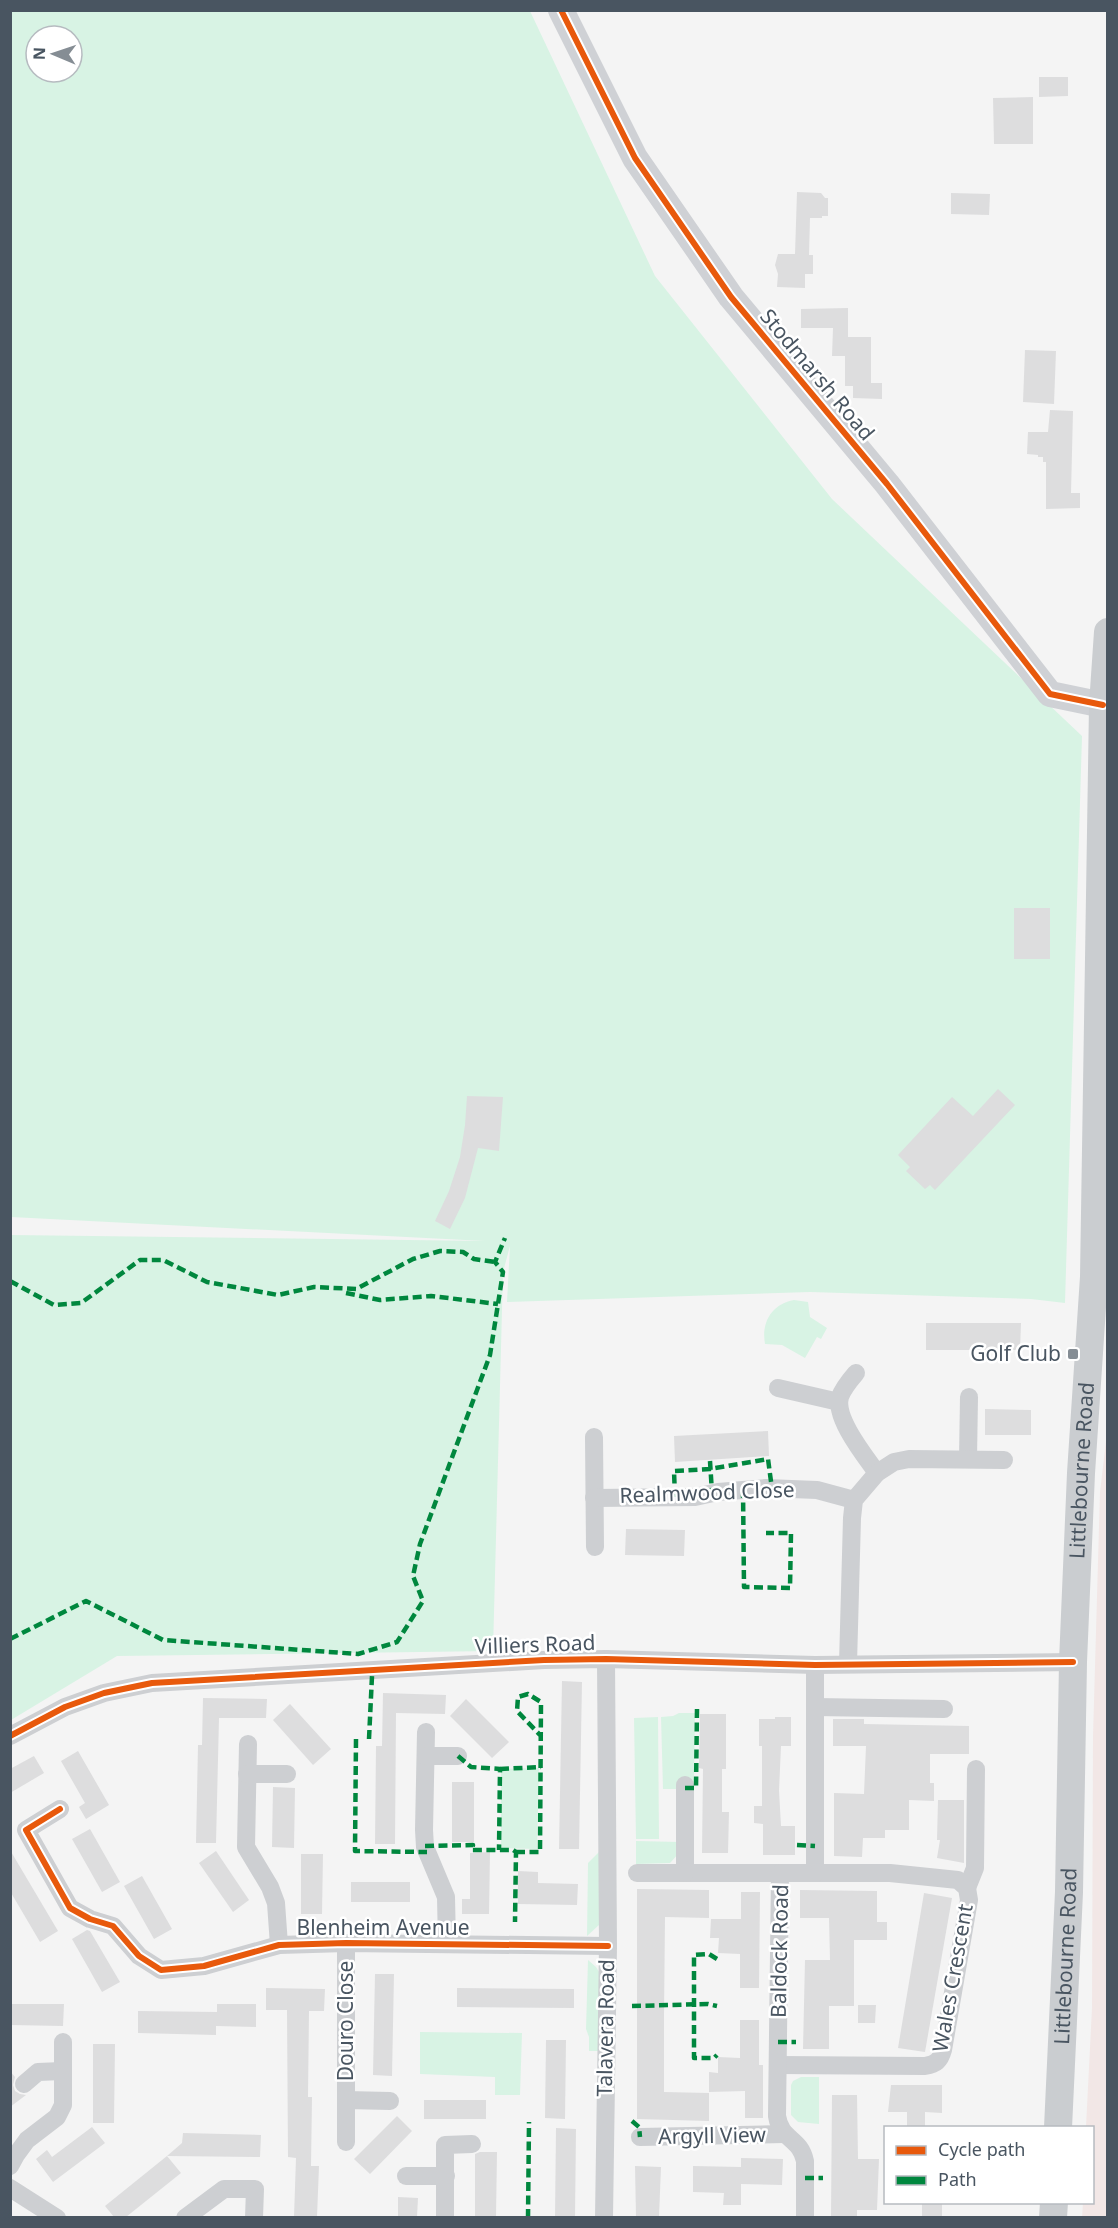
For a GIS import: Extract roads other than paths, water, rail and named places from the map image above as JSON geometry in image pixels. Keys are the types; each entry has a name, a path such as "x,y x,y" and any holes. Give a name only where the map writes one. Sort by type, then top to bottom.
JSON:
{"main road":[{"name":"Littlebourne Road","path":"1059,2126 1069,1892 1073,1662 1081,1473 1101,1269 1103,705 1107,632"}],"street":[{"name":"Stodmarsh Road","path":"561,10 635,158 730,297 887,484 1050,694 1103,705"},
{"path":"856,1373 845,1388 840,1402 847,1428 877,1473"},
{"path":"778,1388 840,1402"},
{"path":"968,1459 969,1397"},
{"name":"Realmwood Close","path":"594,1437 595,1547"},
{"path":"848,1664 854,1500 877,1473 894,1462 909,1459 1004,1460"},
{"name":"Realmwood Close","path":"594,1498 695,1497 757,1488 817,1490 854,1500"},
{"name":"Villiers Road","path":"10,1736 65,1707 104,1693 152,1683 544,1660 606,1659 815,1665 1073,1662"},
{"name":"Talavera Road","path":"604,2217 608,1946 606,1659"},
{"name":"Baldock Road","path":"805,2217 803,2152 800,2146 784,2134 777,2116 780,1874 815,1873 815,1665"},
{"path":"815,1707 944,1709"},
{"path":"426,1732 425,1847 446,1897 447,1944"},
{"path":"248,1744 246,1847 270,1887 276,1903 279,1945"},
{"path":"426,1756 458,1756"},
{"path":"967,1888 975,1868 976,1769"},
{"path":"247,1774 287,1774"},
{"path":"684,1785 684,1874"},
{"name":"Blenheim Avenue","path":"60,1809 26,1830 70,1908 90,1919 113,1926 139,1956 161,1970 204,1966 279,1945 346,1942 608,1946"},
{"path":"637,1873 780,1874"},
{"name":"Wales Crescent","path":"778,2065 925,2066 935,2064 941,2058 943,2050 969,1900 967,1888 958,1880 890,1873 815,1873"},
{"name":"Douro Close","path":"346,1942 346,2142"},
{"path":"10,2166 27,2140 57,2117 63,2105 63,2042"},
{"path":"24,2084 38,2072 62,2071"},
{"name":"Douro Close","path":"346,2100 390,2101"},
{"name":"Argyll View","path":"640,2137 784,2134"},
{"path":"445,2217 445,2145 472,2144"},
{"path":"406,2176 446,2176"},
{"path":"10,2188 34,2211 57,2217"},
{"path":"185,2217 224,2188 255,2189 254,2217"}],"place":[{"name":"Golf Club","path":"1073,1354"}]}
